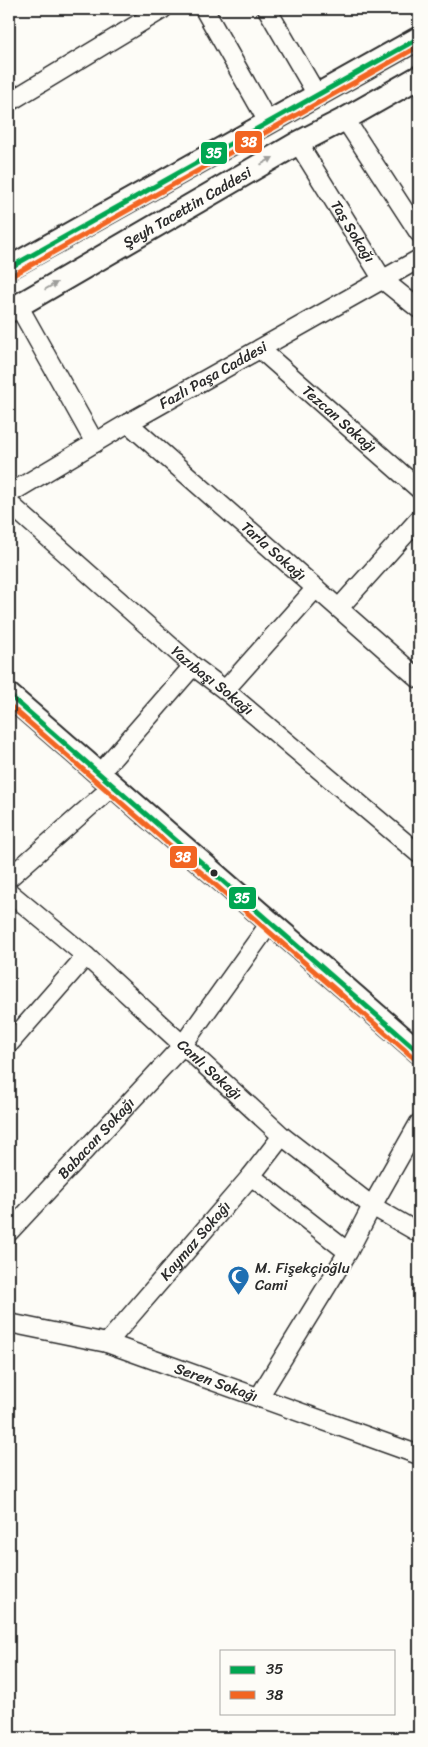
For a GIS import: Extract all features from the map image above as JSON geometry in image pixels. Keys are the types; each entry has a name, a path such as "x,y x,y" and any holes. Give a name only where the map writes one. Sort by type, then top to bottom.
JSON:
{"street":[{"path":"9,102 163,9"},
{"path":"204,9 268,122"},
{"path":"267,9 317,95"},
{"path":"9,268 419,38"},
{"name":"Şeyh Tacettin Caddesi","path":"14,308 298,143 419,77"},
{"path":"345,119 419,233"},
{"name":"Taş Sokağı","path":"298,143 383,280 419,309"},
{"name":"Fazlı Paşa Caddesi","path":"9,494 128,423 419,260"},
{"path":"14,308 94,443"},
{"name":"Tezcan Sokağı","path":"260,349 419,489"},
{"name":"Tarla Sokağı","path":"128,423 419,679"},
{"name":"Yazıbaşı Sokağı","path":"9,503 193,666 226,690 419,854"},
{"path":"339,608 419,519"},
{"path":"226,690 316,588"},
{"path":"9,878 106,780 193,666"},
{"path":"9,695 419,1052"},
{"name":"Canlı Sokağı","path":"9,892 86,956 282,1136 372,1206 419,1233"},
{"name":"Babacan Sokağı","path":"9,1232 182,1046 270,923"},
{"path":"9,1044 86,956"},
{"path":"259,1396 348,1252 419,1123"},
{"name":"Kaymaz Sokağı","path":"107,1342 251,1176 282,1136"},
{"path":"251,1176 348,1252"},
{"name":"Seren Sokağı","path":"9,1324 107,1342 419,1455"}],"transit line":[{"name":"35","path":"9,268 419,38"},
{"name":"38","path":"13,275 419,46"},
{"name":"35","path":"9,695 419,1052"},
{"name":"38","path":"9,705 414,1058"}],"place":[{"name":"M. Fişekçioğlu Cami","path":"239,1296"}]}
